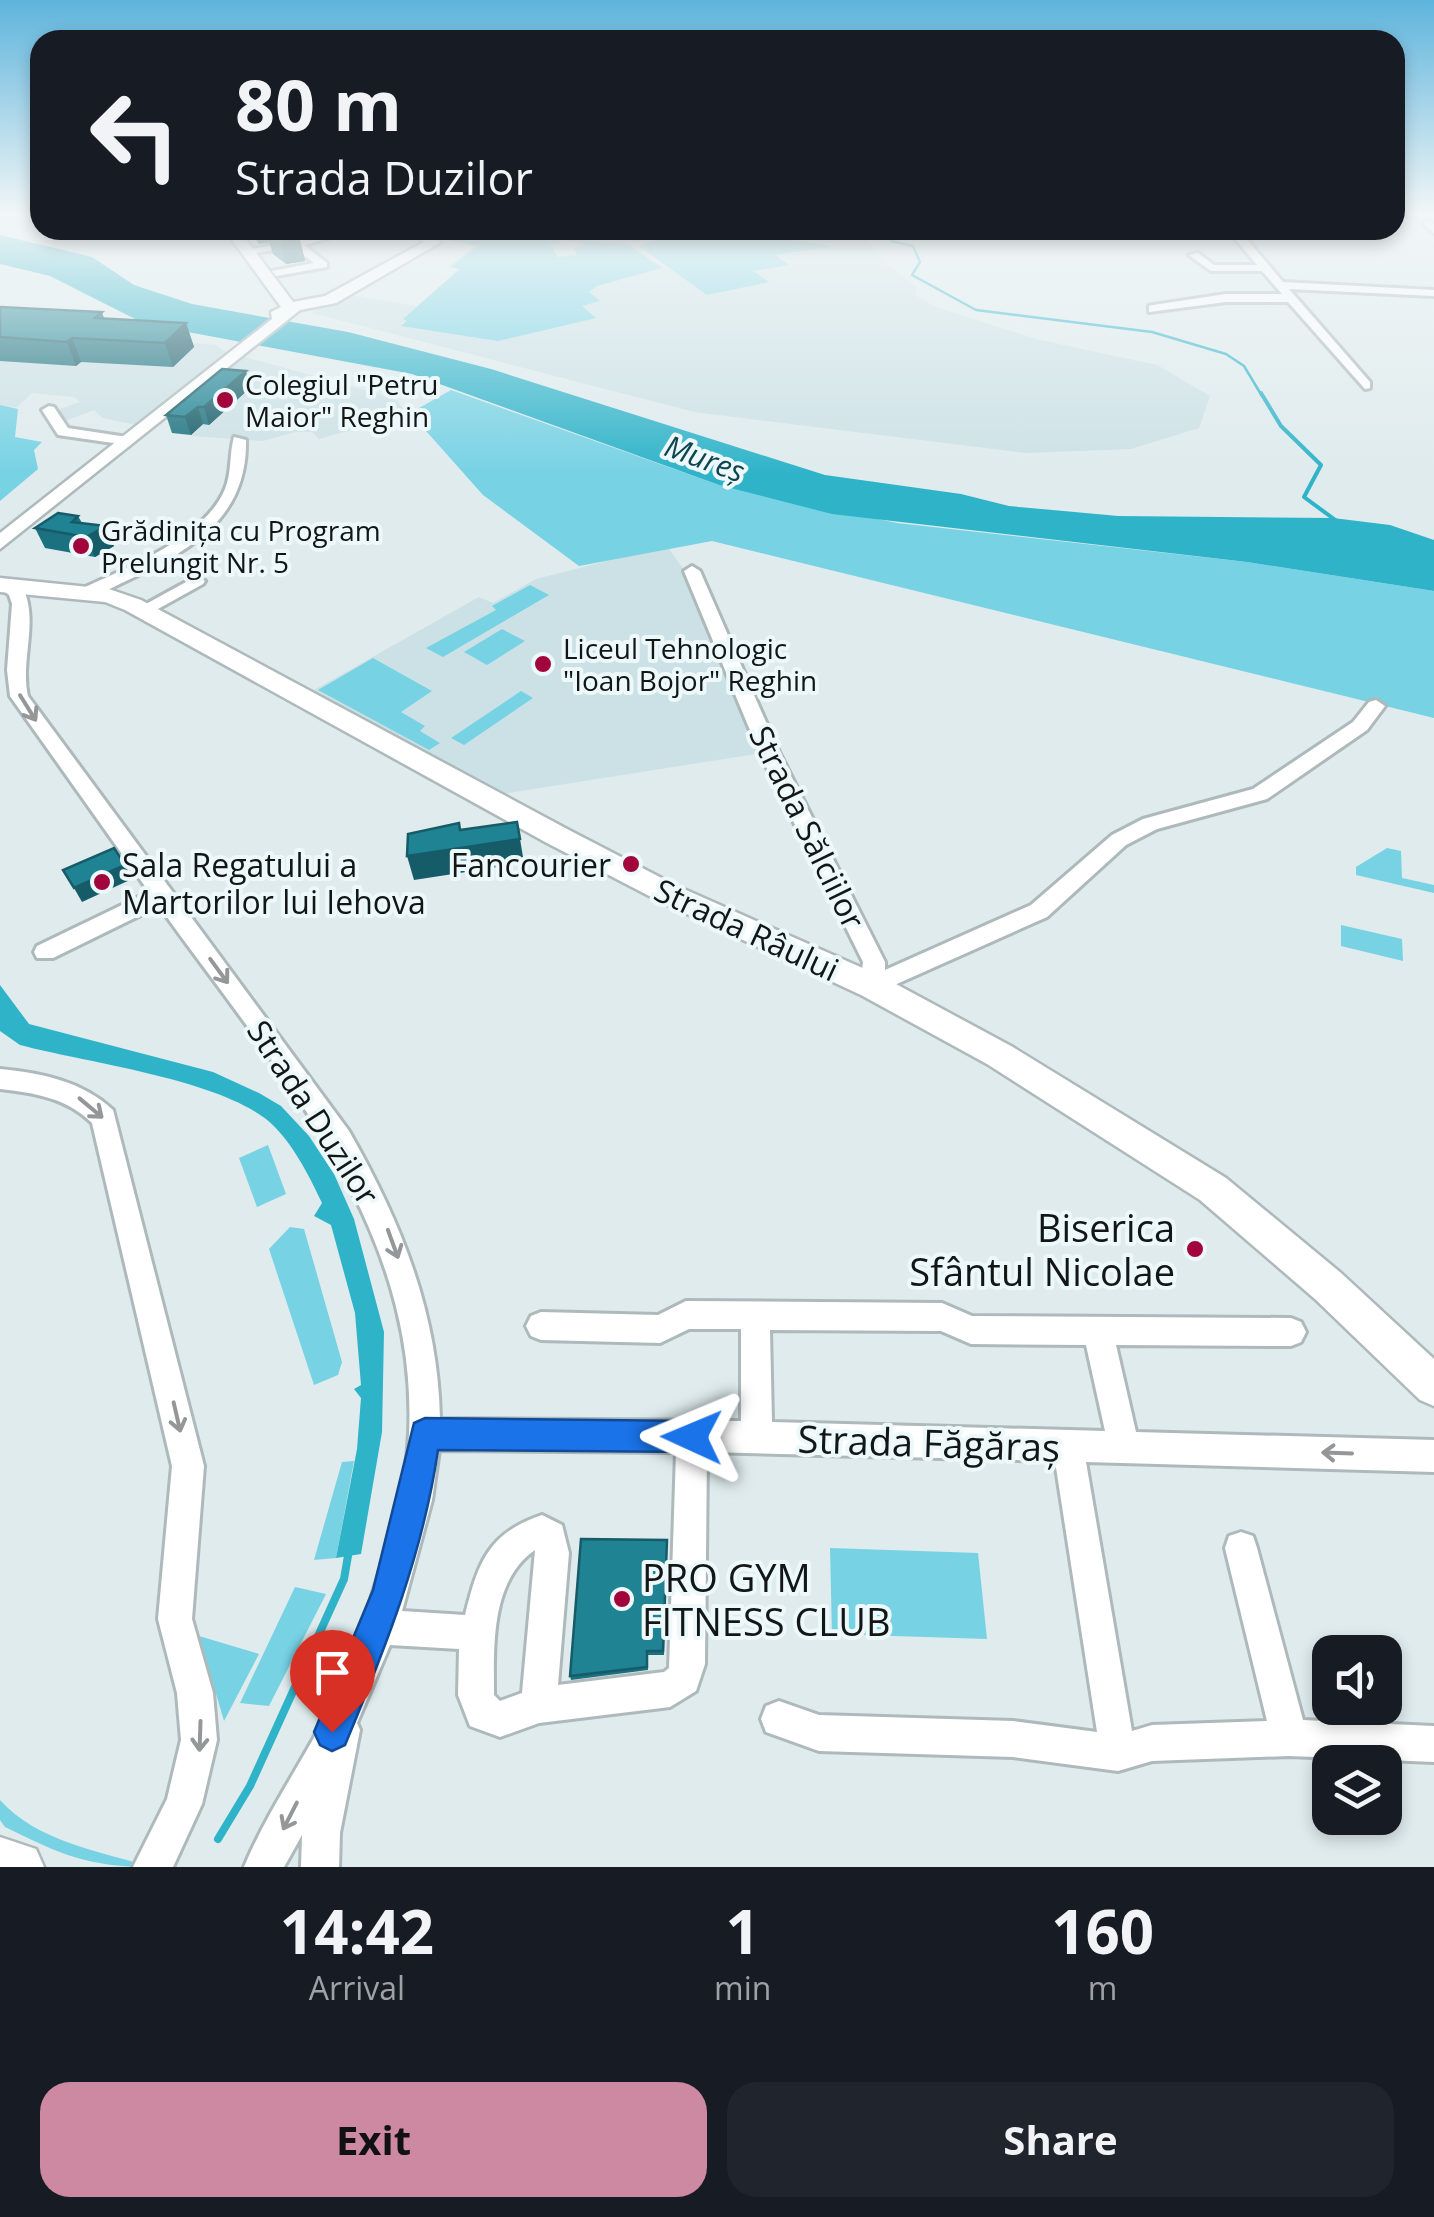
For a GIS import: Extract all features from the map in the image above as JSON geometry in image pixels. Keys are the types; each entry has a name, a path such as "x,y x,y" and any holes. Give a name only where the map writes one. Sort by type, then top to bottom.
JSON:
{"main road":[{"path":"284,300 290,309"},
{"path":"0,543 290,309 329,300"},
{"name":"Strada Râului","path":"4,586 123,600 667,893 872,986 999,1054 1213,1190 1328,1286 1433,1384"},
{"path":"0,1864 18,1867"}],"street":[{"path":"1152,309 1212,300"},
{"path":"1293,300 1365,385"},
{"path":"49,410 64,432 127,441"},
{"path":"87,593 173,548 216,518 238,481 243,460 239,440"},
{"name":"Strada Sălciilor","path":"692,571 769,752 874,962 872,986"},
{"path":"144,610 197,581"},
{"name":"Strada Duzilor","path":"4,586 20,596 22,606 15,680 20,696 302,1084 376,1201 414,1318 424,1370 425,1434 411,1514 378,1627 348,1702 264,1867"},
{"path":"872,986 1039,912 1119,840 1150,824 1260,794 1360,726 1376,706"},
{"path":"45,952 163,895"},
{"path":"0,1079 65,1091 93,1105 104,1118 188,1466 190,1490 175,1621 203,1728 202,1748 178,1813 152,1867"},
{"path":"540,1326 660,1328 686,1315 942,1316 972,1330 1291,1332"},
{"path":"755,1317 757,1437"},
{"path":"1098,1331 1124,1447"},
{"name":"Strada Făgăraș","path":"425,1434 757,1437 1434,1456"},
{"path":"539,1705 552,1553 550,1537 542,1530 520,1535 499,1558 476,1633 476,1695 483,1714 500,1719 539,1705 670,1690 684,1679 688,1664 692,1437"},
{"path":"1068,1446 1118,1754"},
{"path":"1241,1548 1289,1738"},
{"path":"378,1627 476,1633"},
{"name":"Strada Duzilor","path":"320,1867 321,1833 348,1702"},
{"path":"778,1719 819,1733 1013,1739 1118,1754 1152,1743 1289,1738 1434,1744"}],"shaded area":[{"path":"338,300 380,300 417,306 424,300 924,300 1036,339 1157,365 1210,396 1199,428 1131,449 1026,453 694,412 312,313"},
{"path":"425,300 600,301 582,306 596,318 498,341 401,326 407,321 403,319"},
{"path":"0,324 216,345 226,352 136,425 103,418 94,410 65,421 57,410 80,402 75,397 32,393 17,407 0,406"},
{"path":"245,357 379,394 396,400 408,414 319,439 312,432 296,432 263,441 191,436 203,425 168,421"},
{"path":"451,390 719,485 897,523 1247,562 1434,591 1434,718 712,541 579,566 483,495 410,413"},
{"path":"0,405 18,409 15,437 42,442 34,450 38,469 0,501"},
{"name":"Liceul Tehnologic \"Ioan Bojor\" Reghin","path":"667,546 686,573 762,753 502,794 314,690 479,597 493,603 536,579"},
{"path":"530,585 549,595 443,657 426,648 496,610 492,606"},
{"path":"502,629 525,641 487,665 464,652"},
{"path":"373,658 432,691 401,712 425,726 420,731 440,743 429,750 318,690"},
{"path":"521,691 533,698 464,745 451,738"},
{"path":"1387,848 1401,851 1402,878 1434,885 1434,893 1356,875 1356,867"},
{"path":"1341,925 1402,939 1403,961 1341,946"},
{"path":"268,1145 286,1194 257,1207 239,1158"},
{"path":"290,1227 304,1229 342,1362 338,1375 314,1385 269,1249"},
{"path":"354,1461 336,1558 314,1560 342,1462"},
{"path":"830,1548 978,1553 987,1639 832,1634"},
{"path":"295,1587 326,1594 269,1706 240,1703"},
{"path":"199,1636 259,1654 224,1721"},
{"path":"0,1800 50,1835 152,1867 92,1862 43,1845 5,1827 0,1820"}],"water":[{"name":"Mureș","path":"98,300 180,300 348,332 491,369 825,475 961,494 1009,506 1118,516 1333,518 1390,525 1434,540 1434,591 1247,562 832,514 719,485 412,374 145,324"},
{"path":"0,985 29,1024 213,1072 259,1093 281,1106 309,1136 334,1174 354,1219 384,1332 382,1432 361,1554 336,1558 357,1449 361,1398 354,1389 361,1385 355,1313 331,1225 314,1216 322,1203 298,1158 266,1119 214,1093 148,1073 20,1045 0,1031"}],"building":[{"path":"0,307 102,312 95,318 186,323 165,343 0,337"},
{"path":"222,369 246,371 204,407 185,417 166,415"},
{"path":"58,513 78,516 72,522 106,526 86,537 35,528"},
{"path":"517,822 520,839 407,856 408,834 459,823 460,830"},
{"path":"114,848 125,865 74,888 63,870"},
{"name":"PRO GYM FITNESS CLUB","path":"581,1539 667,1540 663,1651 647,1651 647,1667 570,1676"}],"waterway":[{"path":"958,300 976,310 1152,332 1226,354 1244,366 1262,396"},
{"path":"1261,393 1281,426 1321,465 1304,497 1338,522"},
{"path":"218,1839 250,1786 344,1579 349,1550"}],"place":[{"name":"Colegiul \"Petru Maior\" Reghin","path":"225,400"},
{"name":"Grădinița cu Program Prelungit Nr. 5","path":"81,546"},
{"name":"Liceul Tehnologic \"Ioan Bojor\" Reghin","path":"543,664"},
{"name":"Fancourier","path":"631,864"},
{"name":"Sala Regatului a Martorilor lui Iehova","path":"102,882"},
{"name":"Biserica Sfântul Nicolae","path":"1195,1249"},
{"name":"PRO GYM FITNESS CLUB","path":"622,1599"}],"route":[{"path":"332,1732 348,1702 390,1590 415,1496 425,1434 692,1437"}]}
